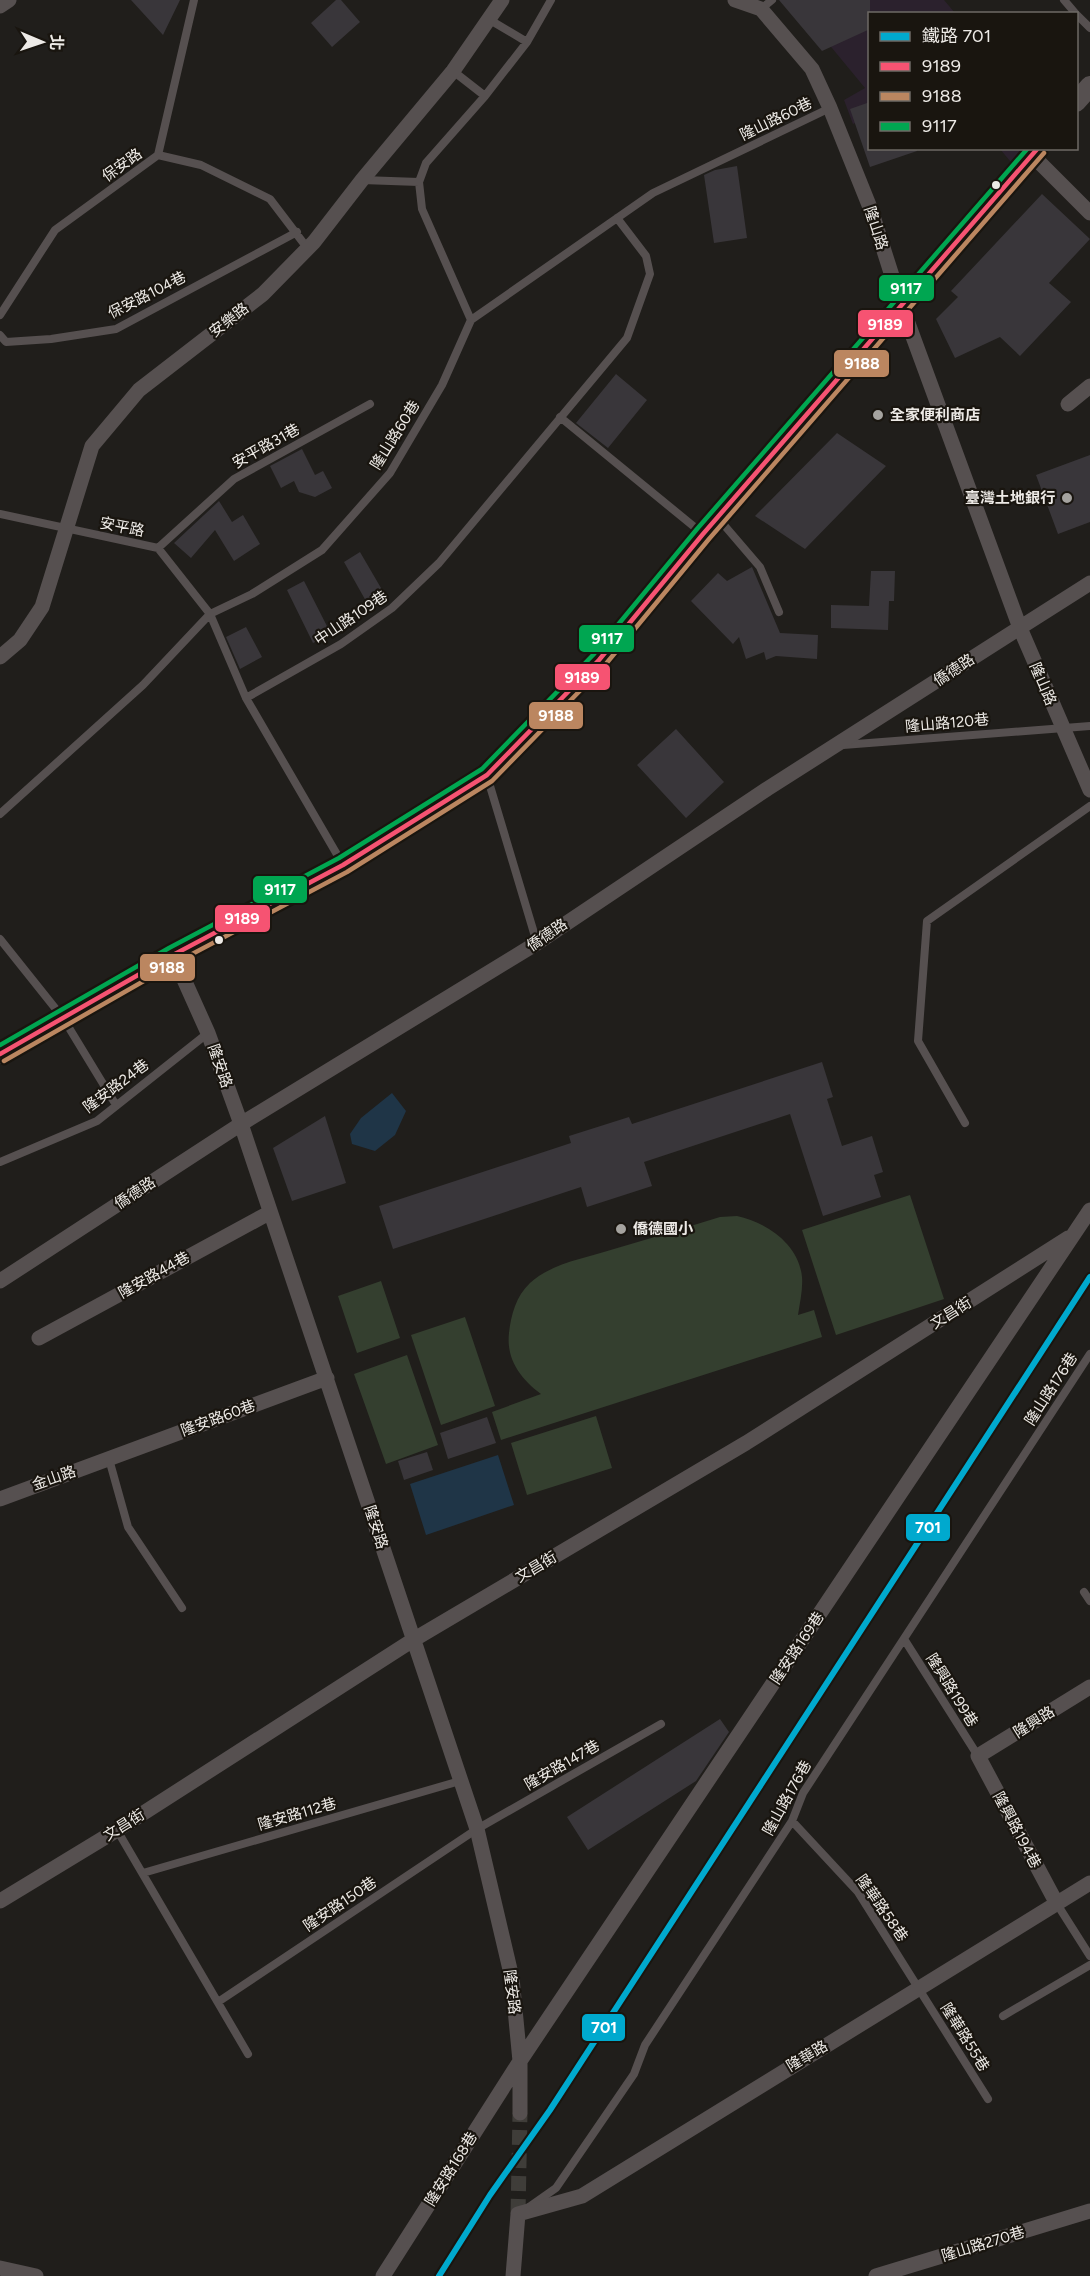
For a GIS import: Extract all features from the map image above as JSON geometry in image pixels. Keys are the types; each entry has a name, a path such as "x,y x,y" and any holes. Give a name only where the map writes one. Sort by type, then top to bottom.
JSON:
{"street":[{"path":"0,6 9,0"},
{"name":"安樂路","path":"0,657 20,640 42,607 64,529 92,446 139,390 263,294 308,249 453,71 490,21 502,0"},
{"name":"隆山路","path":"735,0 766,5 812,69 830,108 871,210 901,304 1020,628 1090,790"},
{"path":"1078,101 1090,86"},
{"path":"0,1054 173,955 343,865 487,775 599,660 717,517 1035,152 1090,213"},
{"path":"1068,404 1090,386"},
{"name":"僑德路","path":"0,1281 241,1124 537,943 629,879 1088,585"},
{"name":"隆安路","path":"173,955 208,1033 241,1124 268,1213 327,1378 477,1829 512,1978 520,2061 520,2113"},
{"name":"隆安路169巷","path":"520,2061 1090,1210"},
{"name":"隆安路44巷","path":"39,1338 268,1213"},
{"name":"文昌街","path":"0,1901 117,1830 413,1640 746,1443 1073,1235"},
{"name":"隆安路60巷","path":"109,1459 327,1378"},
{"name":"金山路","path":"0,1499 109,1459"},
{"name":"隆興路","path":"978,1756 1090,1687"},
{"name":"隆興路194巷","path":"978,1756 1057,1904"},
{"name":"隆華路","path":"518,2214 582,2196 1090,1883"},
{"name":"隆安路168巷","path":"383,2276 520,2061"},
{"name":"隆山路270巷","path":"876,2276 1090,2211"},
{"path":"513,2276 518,2214"},
{"path":"0,2268 36,2276"}],"lane":[{"name":"保安路","path":"0,315 55,230 158,155 194,0"},
{"path":"471,320 422,209 419,182 426,163 485,96 527,42 551,0"},
{"path":"1064,0 1074,12"},
{"path":"1078,16 1090,28"},
{"path":"490,21 527,42"},
{"path":"453,71 485,96"},
{"name":"隆山路60巷","path":"0,814 143,685 210,614 252,594 322,550 390,473 442,385 471,320 653,193 830,108"},
{"path":"158,155 201,165 242,183 270,199 308,249"},
{"path":"362,180 419,182"},
{"name":"中山路109巷","path":"246,698 341,644 392,608 439,563 627,338 650,274 646,256 617,218"},
{"name":"保安路104巷","path":"0,335 6,342 51,339 116,329 297,232"},
{"name":"安平路31巷","path":"158,548 234,479 370,404"},
{"path":"560,417 703,534"},
{"name":"安平路","path":"0,514 158,548 210,614"},
{"path":"717,517 760,567 779,612"},
{"path":"210,614 246,698 343,865"},
{"name":"隆山路120巷","path":"836,745 1090,726"},
{"path":"487,775 537,943"},
{"path":"964,1123 918,1041 927,921 1090,806"},
{"path":"0,939 63,1018 116,1105"},
{"name":"隆安路24巷","path":"0,1162 97,1121 208,1033"},
{"name":"隆山路176巷","path":"518,2214 556,2188 634,2074 645,2045 792,1821 803,1793 1090,1354"},
{"path":"109,1459 128,1527 182,1608"},
{"path":"1084,1593 1090,1601"},
{"name":"隆興路199巷","path":"904,1639 978,1756"},
{"name":"隆安路147巷","path":"477,1829 661,1724"},
{"name":"隆安路112巷","path":"143,1874 460,1781"},
{"name":"隆華路58巷","path":"792,1821 858,1892 919,1988"},
{"name":"隆安路150巷","path":"218,2002 477,1829"},
{"path":"117,1830 248,2054"},
{"path":"1057,1904 1090,1956"},
{"path":"1003,2016 1090,1965"},
{"name":"隆華路55巷","path":"919,1988 988,2099"}],"shaded area":[{"path":"829,0 944,0 954,12 868,12 868,117 853,124 844,100 865,88 808,19"},
{"path":"1001,150 1040,150 1020,173"}],"green space":[{"path":"910,1195 944,1299 836,1335 802,1230"},
{"path":"737,1216 770,1229 795,1254 802,1277 798,1315 814,1310 822,1337 501,1440 492,1412 541,1394 516,1368 509,1343 515,1306 530,1283 548,1271 570,1262 720,1217"},
{"path":"381,1281 400,1338 357,1353 338,1296"},
{"path":"465,1317 495,1406 441,1425 411,1335"},
{"path":"407,1355 438,1445 386,1464 354,1374"},
{"path":"596,1416 612,1468 527,1495 511,1443"}],"water":[{"path":"392,1093 406,1111 395,1135 375,1151 352,1144 350,1134 361,1118"},
{"path":"498,1455 514,1505 426,1535 410,1484"}],"building":[{"path":"131,0 180,0 163,35"},
{"path":"336,0 341,0 360,22 332,47 311,23"},
{"path":"779,0 870,0 868,30 822,51"},
{"path":"868,103 868,150 917,151 870,167 850,109"},
{"path":"737,166 747,238 714,243 704,175 715,170"},
{"path":"1042,194 1090,239 1049,283 1071,302 1020,356 1000,337 955,358 936,319 958,297 951,291"},
{"path":"616,374 647,400 608,448 576,423"},
{"path":"837,433 886,466 805,549 755,516"},
{"path":"302,449 315,475 323,471 332,488 315,497 299,492 294,481 281,488 270,466"},
{"name":"臺灣土地銀行","path":"1090,455 1090,522 1058,534 1036,475"},
{"path":"219,501 232,522 243,515 260,544 234,561 215,530 191,558 174,543"},
{"path":"360,552 388,600 371,610 344,562"},
{"path":"752,567 780,633 818,635 817,659 776,656 766,660 764,652 746,659 739,637 733,644 691,601 718,573 727,581"},
{"path":"871,571 895,571 894,601 889,601 888,630 831,628 831,605 869,606"},
{"path":"304,581 331,634 313,643 287,590"},
{"path":"246,627 262,657 240,669 226,637"},
{"path":"676,729 724,782 686,818 637,765"},
{"path":"822,1062 833,1097 827,1099 842,1146 872,1136 883,1172 874,1175 881,1197 823,1216 790,1114 644,1162 652,1186 587,1207 581,1187 393,1249 379,1206 571,1143 569,1136 629,1117 632,1124"},
{"path":"325,1116 346,1183 292,1201 273,1148"},
{"path":"487,1417 496,1443 448,1459 440,1433"},
{"path":"427,1452 433,1470 404,1480 398,1461"},
{"path":"720,1719 729,1732 696,1781 588,1850 567,1817"}],"tunnel":[{"path":"518,2214 520,2113"}],"rail line":[{"name":"701","path":"439,2276 490,2195 550,2110 1090,1277"}],"transit line":[{"name":"9117","path":"0,1045 169,948 339,858 482,769 593,655 697,529 1026,150"},
{"name":"9189","path":"0,1054 173,955 343,865 487,775 599,660 703,534 1036,150"},
{"name":"9188","path":"4,1061 177,962 347,872 492,781 605,665 709,539 1044,153"}],"place":[{"name":"全家便利商店","path":"878,415"},
{"name":"臺灣土地銀行","path":"1067,498"},
{"name":"僑德國小","path":"621,1229"}]}
